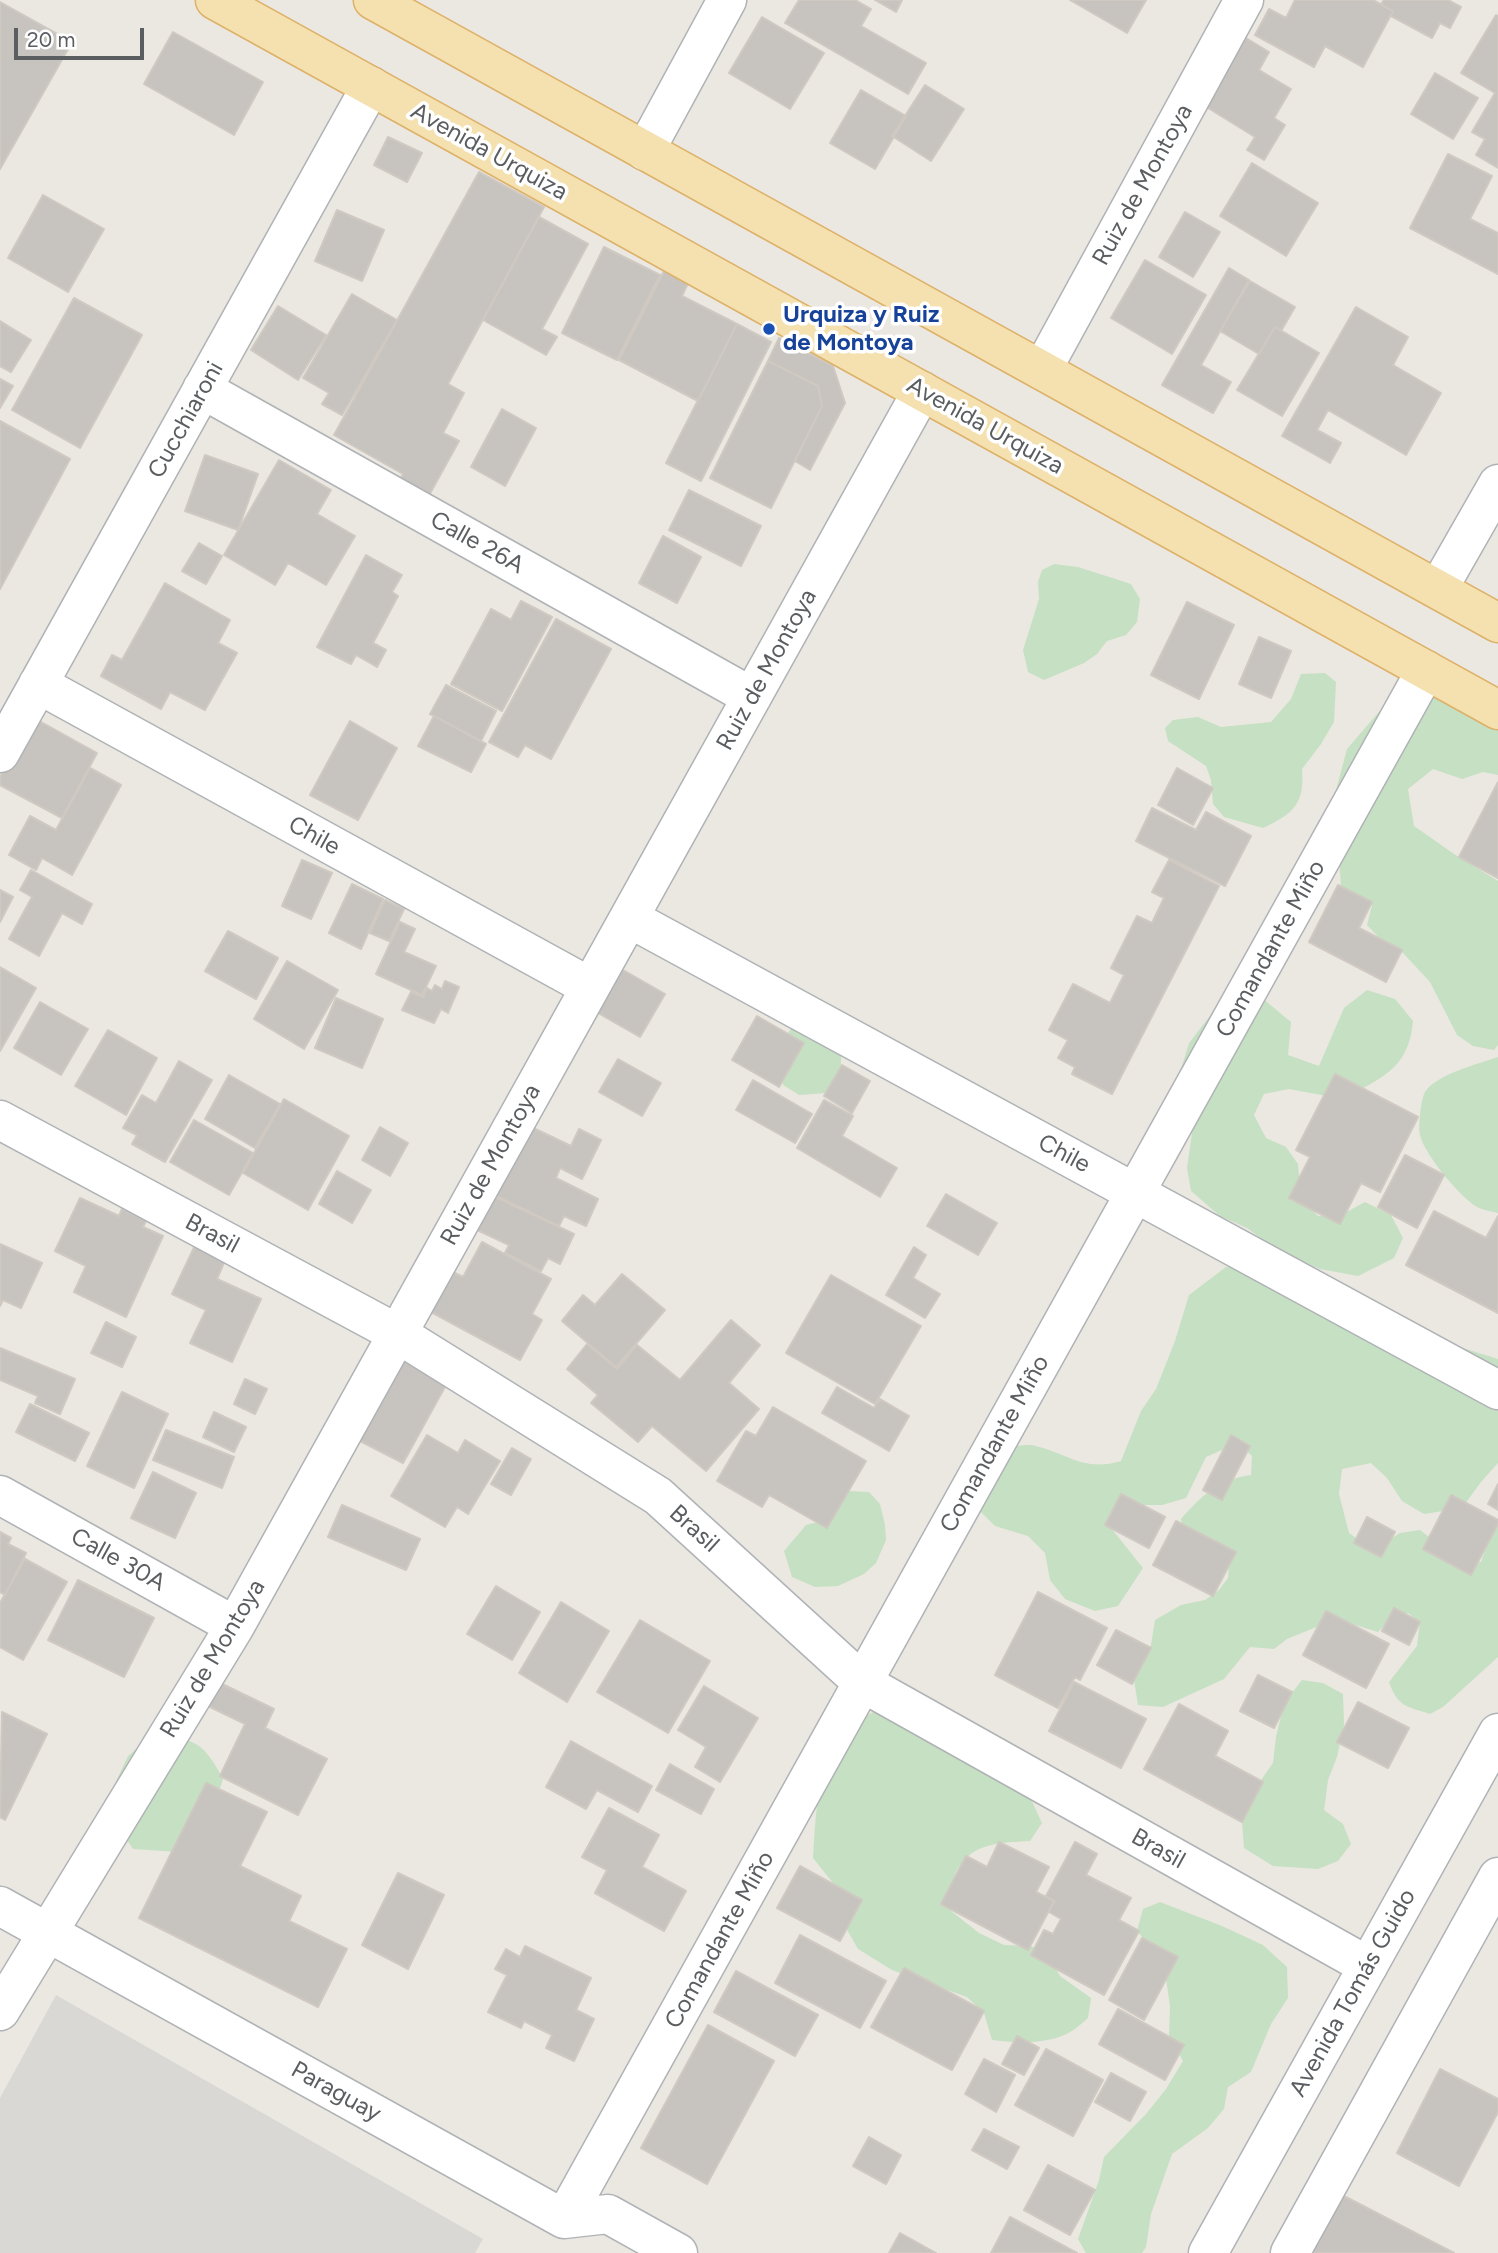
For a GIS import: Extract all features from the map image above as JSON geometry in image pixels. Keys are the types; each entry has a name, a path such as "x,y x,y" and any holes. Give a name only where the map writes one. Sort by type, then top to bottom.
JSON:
{"main road":[{"name":"Avenida Urquiza","path":"215,0 1498,710"},
{"path":"373,0 1498,623"}],"street":[{"path":"645,151 727,0"},
{"name":"Ruiz de Montoya","path":"1042,370 1244,0"},
{"name":"Cucchiaroni","path":"0,753 371,86"},
{"name":"Calle 26A","path":"202,389 752,697"},
{"name":"Ruiz de Montoya","path":"0,2011 235,1626 922,391"},
{"path":"1438,589 1498,484"},
{"name":"Comandante Miño","path":"564,2219 1426,670"},
{"name":"Chile","path":"38,684 590,987"},
{"name":"Chile","path":"629,918 1498,1390"},
{"name":"Brasil","path":"0,1120 398,1334 657,1496 863,1683 1368,1966"},
{"name":"Calle 30A","path":"0,1495 235,1626"},
{"name":"Avenida Tomás Guido","path":"1208,2253 1498,1732"},
{"path":"1290,2253 1498,1877"},
{"name":"Paraguay","path":"0,1906 564,2219"},
{"path":"564,2219 608,2214 678,2253"}],"shaded area":[{"path":"56,1995 483,2239 475,2253 0,2253 0,2098"}],"green space":[{"path":"1054,564 1078,567 1131,584 1140,599 1137,622 1126,635 1107,641 1097,654 1084,663 1044,680 1028,672 1023,650 1039,599 1038,582 1042,570"},
{"path":"1325,673 1336,682 1334,722 1302,769 1301,791 1295,806 1282,818 1263,828 1224,817 1213,804 1211,780 1206,766 1168,741 1165,728 1173,720 1198,717 1221,727 1271,722 1291,699 1301,674"},
{"path":"1435,695 1498,709 1498,775 1483,772 1462,779 1433,769 1408,789 1414,826 1498,881 1498,1045 1494,1050 1473,1046 1457,1035 1430,982 1403,953 1384,943 1367,925 1372,905 1341,887 1335,794 1347,749 1384,706"},
{"path":"1367,990 1395,999 1413,1021 1406,1050 1391,1070 1343,1099 1289,1089 1264,1094 1254,1115 1266,1138 1286,1147 1298,1164 1301,1199 1318,1216 1341,1215 1365,1202 1391,1215 1403,1238 1394,1258 1358,1276 1320,1269 1277,1250 1247,1228 1220,1216 1191,1191 1187,1168 1193,1126 1184,1094 1181,1069 1189,1043 1223,999 1262,998 1291,1022 1288,1055 1319,1066 1344,1008"},
{"path":"793,1025 841,1055 841,1070 827,1093 799,1095 783,1085 780,1053"},
{"path":"1498,1057 1498,1213 1477,1207 1453,1185 1428,1153 1419,1126 1425,1092 1431,1086 1458,1070"},
{"path":"1264,1265 1431,1338 1498,1359 1498,1463 1462,1508 1424,1514 1402,1501 1387,1478 1371,1463 1342,1469 1339,1494 1349,1533 1373,1550 1400,1533 1420,1530 1463,1563 1481,1562 1490,1535 1498,1524 1498,1657 1443,1707 1430,1714 1400,1701 1389,1682 1417,1646 1420,1622 1408,1613 1389,1621 1378,1632 1336,1619 1287,1639 1274,1649 1250,1647 1224,1679 1163,1707 1138,1705 1134,1680 1151,1645 1155,1620 1181,1605 1205,1600 1218,1591 1228,1578 1229,1562 1184,1542 1181,1519 1212,1490 1239,1477 1251,1475 1252,1456 1244,1449 1233,1445 1206,1457 1186,1498 1162,1505 1136,1505 1111,1528 1143,1568 1118,1606 1095,1611 1065,1599 1050,1580 1045,1553 1028,1536 995,1526 977,1508 1003,1448 1032,1445 1086,1463 1108,1464 1121,1461 1141,1411 1156,1389 1189,1295 1226,1267"},
{"path":"847,1491 869,1492 880,1504 886,1540 876,1563 864,1574 838,1586 815,1587 792,1577 784,1551 806,1525 833,1518"},
{"path":"1302,1680 1323,1683 1343,1694 1344,1725 1337,1757 1328,1780 1324,1810 1343,1824 1351,1844 1338,1861 1318,1869 1273,1866 1244,1848 1241,1809 1273,1763 1284,1703"},
{"path":"895,1699 1030,1797 1042,1823 1030,1841 996,1844 967,1857 954,1877 951,1911 979,1933 1004,1945 1031,1946 1049,1956 1060,1976 1091,1998 1088,2018 1070,2032 1042,2041 992,2040 984,2013 967,1997 892,1970 858,1949 842,1921 833,1883 813,1858 819,1792 828,1761 845,1732"},
{"path":"153,1735 179,1738 196,1744 210,1757 223,1779 213,1809 178,1852 133,1849 117,1825 113,1801 117,1779 128,1756"},
{"path":"1160,1902 1263,1945 1287,1967 1288,1998 1271,2024 1251,2072 1228,2087 1224,2109 1208,2128 1172,2154 1151,2214 1146,2247 1142,2253 1086,2253 1078,2239 1099,2180 1104,2157 1146,2114 1183,2061 1169,2036 1170,2006 1162,1951 1137,1931 1143,1909"}],"building":[{"path":"799,0 855,0 871,9 861,26 926,63 908,94 785,23"},
{"path":"875,0 902,0 896,12"},
{"path":"1070,0 1146,0 1127,33"},
{"path":"1295,0 1373,0 1393,11 1363,67 1325,46 1314,67 1255,35 1269,9 1286,18"},
{"path":"1384,0 1448,0 1461,7 1450,28 1440,23 1432,38 1391,16 1393,11 1381,4"},
{"path":"0,2 72,42 0,169"},
{"path":"1496,15 1498,168 1476,155 1485,139 1472,132 1495,93 1461,73"},
{"path":"762,17 824,53 790,109 729,73"},
{"path":"173,32 263,82 234,135 144,84"},
{"path":"1241,35 1269,52 1259,70 1291,89 1274,118 1285,125 1264,160 1247,150 1255,137 1200,103"},
{"path":"1435,73 1478,98 1453,139 1411,114"},
{"path":"925,85 964,109 931,161 892,136"},
{"path":"861,90 906,116 875,169 830,143"},
{"path":"388,137 422,153 407,182 374,165"},
{"path":"1448,154 1492,176 1470,219 1498,233 1498,274 1410,228"},
{"path":"1252,163 1318,203 1286,256 1220,216"},
{"path":"479,172 544,207 448,384 464,393 443,433 459,441 427,499 398,483 403,474 334,435"},
{"path":"43,195 104,229 68,292 8,258"},
{"path":"337,210 384,230 362,281 315,261"},
{"path":"1185,212 1220,232 1193,277 1159,257"},
{"path":"539,217 588,244 542,329 557,337 546,355 483,320"},
{"path":"604,247 660,275 617,360 562,333"},
{"path":"1145,260 1206,295 1172,354 1111,318"},
{"path":"1229,268 1249,280 1201,365 1231,382 1213,413 1162,385"},
{"path":"665,269 689,281 682,296 737,324 698,401 619,360"},
{"path":"1250,281 1295,307 1281,331 1275,327 1259,354 1220,331"},
{"path":"352,294 397,320 342,415 322,404 329,393 303,378"},
{"path":"74,298 142,335 80,448 12,410"},
{"path":"278,306 326,335 298,380 251,350"},
{"path":"1356,307 1408,337 1393,365 1441,393 1406,455 1328,410 1317,430 1341,443 1330,463 1282,436"},
{"path":"0,321 31,340 11,372 0,366"},
{"path":"737,324 771,342 701,481 666,463"},
{"path":"1275,327 1319,353 1282,416 1237,390"},
{"path":"779,338 833,366 845,403 810,470 795,461 822,406 818,386 768,361"},
{"path":"768,361 818,386 822,406 771,508 710,478"},
{"path":"0,379 13,386 0,408"},
{"path":"502,409 536,428 505,486 471,467"},
{"path":"0,421 70,459 0,589"},
{"path":"205,455 258,474 238,530 185,511"},
{"path":"279,460 331,490 317,514 355,536 326,585 288,563 275,585 224,555"},
{"path":"689,490 761,526 741,566 669,530"},
{"path":"663,536 701,557 677,603 639,583"},
{"path":"199,543 222,556 206,584 182,571"},
{"path":"366,555 402,575 392,592 398,596 373,643 386,650 377,667 356,655 351,664 317,647"},
{"path":"165,583 230,620 218,643 237,653 205,710 170,692 161,709 101,676 112,655 122,660"},
{"path":"521,601 552,617 502,711 451,684 491,609 511,620"},
{"path":"1187,602 1234,625 1199,699 1151,675"},
{"path":"556,619 611,649 551,759 525,745 518,757 489,742"},
{"path":"1259,637 1291,651 1271,698 1239,684"},
{"path":"446,685 496,711 481,741 430,714"},
{"path":"434,716 486,744 471,772 418,746"},
{"path":"32,717 97,753 62,818 0,785 0,777"},
{"path":"350,721 397,748 358,820 310,795"},
{"path":"90,768 121,785 72,875 42,858 36,870 9,855 30,816 56,830"},
{"path":"1177,768 1213,788 1193,825 1158,805"},
{"path":"1498,782 1498,878 1459,857"},
{"path":"1152,808 1196,830 1206,812 1251,836 1225,886 1136,841"},
{"path":"302,860 332,873 311,919 282,906"},
{"path":"1169,860 1219,886 1112,1094 1072,1074 1075,1067 1058,1058 1068,1040 1049,1030 1073,984 1110,1003 1124,975 1111,968 1137,916 1152,923 1164,898 1152,892"},
{"path":"31,870 92,904 82,924 62,913 39,956 9,939 32,897 20,890"},
{"path":"352,884 383,899 361,949 329,933"},
{"path":"1338,885 1372,902 1359,928 1402,950 1386,982 1309,942"},
{"path":"0,890 13,897 0,922"},
{"path":"385,900 404,909 389,941 370,933"},
{"path":"400,922 415,929 404,952 436,966 422,995 376,974"},
{"path":"228,931 278,958 256,999 205,971"},
{"path":"287,961 338,990 304,1049 254,1019"},
{"path":"616,966 665,994 640,1037 591,1009"},
{"path":"0,967 36,988 0,1051"},
{"path":"445,981 459,987 448,1013 441,1009 434,1023 402,1010 411,992 423,997 427,988 432,991 435,985 442,989"},
{"path":"336,998 383,1019 362,1068 315,1048"},
{"path":"40,1002 88,1029 61,1075 14,1048"},
{"path":"757,1016 804,1043 779,1087 732,1060"},
{"path":"108,1030 157,1058 126,1115 75,1086"},
{"path":"618,1059 661,1083 642,1116 599,1092"},
{"path":"179,1061 212,1080 165,1162 132,1144 137,1135 123,1128 142,1095 156,1103"},
{"path":"842,1065 870,1081 852,1113 824,1096"},
{"path":"1335,1074 1418,1117 1380,1192 1361,1183 1340,1224 1289,1198 1310,1157 1296,1150"},
{"path":"229,1075 280,1104 255,1148 205,1119"},
{"path":"753,1080 812,1114 795,1143 736,1110"},
{"path":"284,1099 349,1136 308,1210 243,1173"},
{"path":"824,1100 853,1116 842,1136 897,1168 880,1197 797,1148"},
{"path":"194,1120 253,1153 229,1195 170,1162"},
{"path":"525,1124 571,1146 579,1129 601,1140 582,1179 560,1168 556,1178 598,1199 586,1226 564,1216 559,1226 492,1194"},
{"path":"380,1127 408,1143 390,1176 362,1160"},
{"path":"1405,1155 1444,1175 1417,1228 1378,1207"},
{"path":"337,1171 371,1190 352,1223 319,1204"},
{"path":"489,1194 574,1234 560,1264 548,1258 541,1271 505,1253 509,1245 473,1228"},
{"path":"946,1194 997,1223 978,1255 927,1226"},
{"path":"80,1198 119,1216 122,1209 146,1221 143,1227 163,1236 126,1317 74,1292 86,1266 55,1251"},
{"path":"1434,1211 1486,1238 1498,1216 1498,1313 1406,1265"},
{"path":"199,1237 229,1251 217,1279 261,1299 232,1362 190,1343 206,1310 172,1294"},
{"path":"482,1242 551,1279 532,1314 542,1320 520,1360 431,1312 453,1272 463,1277"},
{"path":"0,1244 42,1263 21,1308 3,1300 0,1306"},
{"path":"914,1247 926,1255 913,1278 940,1294 925,1318 886,1295"},
{"path":"622,1274 665,1310 616,1367 562,1321 583,1295 595,1305"},
{"path":"831,1275 921,1326 875,1404 786,1353"},
{"path":"731,1320 760,1345 729,1383 759,1409 706,1471 652,1426 638,1442 591,1403 598,1395 567,1369 587,1344 617,1369 637,1345 680,1380"},
{"path":"106,1322 136,1337 122,1367 91,1353"},
{"path":"0,1348 75,1379 60,1414 35,1403 38,1396 0,1380"},
{"path":"398,1358 446,1385 403,1463 354,1438"},
{"path":"245,1379 267,1389 255,1414 234,1404"},
{"path":"837,1387 874,1408 880,1399 909,1416 889,1451 822,1413"},
{"path":"122,1392 168,1414 134,1488 87,1466"},
{"path":"30,1404 89,1433 75,1461 16,1432"},
{"path":"773,1407 866,1461 827,1528 769,1495 762,1507 717,1481 746,1431 756,1436"},
{"path":"214,1412 246,1427 234,1452 203,1437"},
{"path":"166,1430 234,1457 222,1488 153,1460"},
{"path":"427,1435 458,1453 465,1440 500,1461 468,1514 457,1507 445,1527 391,1496"},
{"path":"1231,1435 1250,1446 1222,1500 1203,1490"},
{"path":"512,1448 531,1459 511,1495 491,1484"},
{"path":"153,1472 196,1493 175,1538 131,1518"},
{"path":"1498,1484 1498,1510 1488,1504"},
{"path":"1121,1494 1165,1517 1149,1548 1105,1525"},
{"path":"1451,1495 1498,1520 1471,1575 1423,1549"},
{"path":"342,1505 420,1539 406,1570 328,1537"},
{"path":"1367,1517 1395,1532 1381,1557 1354,1543"},
{"path":"1176,1521 1236,1552 1213,1596 1153,1565"},
{"path":"0,1532 11,1538 8,1544 26,1553 5,1595 0,1592"},
{"path":"25,1559 67,1582 23,1660 0,1647 0,1603"},
{"path":"78,1580 154,1618 124,1677 48,1640"},
{"path":"496,1586 540,1612 512,1660 467,1634"},
{"path":"1038,1592 1107,1628 1080,1680 1075,1677 1058,1708 995,1675"},
{"path":"561,1602 609,1631 567,1702 519,1673"},
{"path":"1394,1608 1420,1622 1409,1645 1382,1631"},
{"path":"1326,1611 1389,1644 1366,1688 1303,1655"},
{"path":"640,1620 710,1661 668,1733 597,1692"},
{"path":"1116,1630 1151,1648 1132,1684 1097,1665"},
{"path":"1258,1675 1292,1692 1274,1728 1240,1711"},
{"path":"216,1681 274,1709 265,1728 327,1759 298,1815 220,1776 245,1724 204,1704"},
{"path":"1074,1682 1146,1719 1121,1768 1049,1731"},
{"path":"704,1686 758,1718 720,1782 695,1767 706,1747 678,1730"},
{"path":"1358,1702 1409,1728 1388,1768 1337,1742"},
{"path":"1179,1704 1228,1731 1215,1756 1263,1782 1242,1822 1144,1769"},
{"path":"2,1712 47,1734 5,1820 0,1817"},
{"path":"571,1741 652,1786 638,1812 597,1790 586,1809 546,1787"},
{"path":"670,1764 714,1789 701,1814 656,1790"},
{"path":"206,1783 267,1812 240,1866 301,1896 289,1921 347,1949 318,2007 139,1918"},
{"path":"609,1808 659,1835 642,1867 686,1891 664,1931 595,1893 607,1870 582,1857"},
{"path":"999,1842 1049,1867 1036,1892 1054,1901 1028,1950 941,1904 966,1856 987,1867"},
{"path":"1075,1842 1097,1854 1086,1875 1131,1898 1119,1920 1139,1931 1104,1995 1031,1955 1044,1930 1053,1934 1061,1919 1049,1912 1055,1901 1046,1896"},
{"path":"800,1866 862,1900 840,1941 777,1908"},
{"path":"398,1873 444,1895 408,1969 362,1945"},
{"path":"800,1935 886,1981 860,2028 775,1983"},
{"path":"1142,1938 1178,1957 1144,2020 1109,2000"},
{"path":"525,1946 591,1978 576,2010 594,2019 574,2061 546,2048 552,2035 524,2021 521,2028 488,2012 507,1975 495,1969 506,1949 520,1957"},
{"path":"904,1968 984,2011 952,2070 871,2027"},
{"path":"736,1971 818,2015 795,2056 714,2012"},
{"path":"1118,2009 1184,2045 1165,2080 1099,2044"},
{"path":"708,2025 774,2061 707,2184 641,2148"},
{"path":"1017,2036 1039,2048 1024,2075 1002,2064"},
{"path":"1046,2049 1103,2080 1073,2136 1015,2105"},
{"path":"984,2059 1015,2075 996,2112 965,2094"},
{"path":"1440,2069 1498,2099 1498,2112 1459,2186 1397,2153"},
{"path":"1111,2073 1146,2092 1130,2121 1095,2102"},
{"path":"984,2129 1019,2147 1007,2169 972,2150"},
{"path":"869,2137 901,2155 886,2184 853,2166"},
{"path":"1048,2165 1095,2190 1070,2235 1024,2210"},
{"path":"1342,2195 1454,2253 1311,2253"},
{"path":"1010,2217 1077,2253 991,2253"},
{"path":"900,2233 936,2253 889,2253"}],"place":[{"name":"Urquiza y Ruiz de Montoya","path":"769,329"}]}
